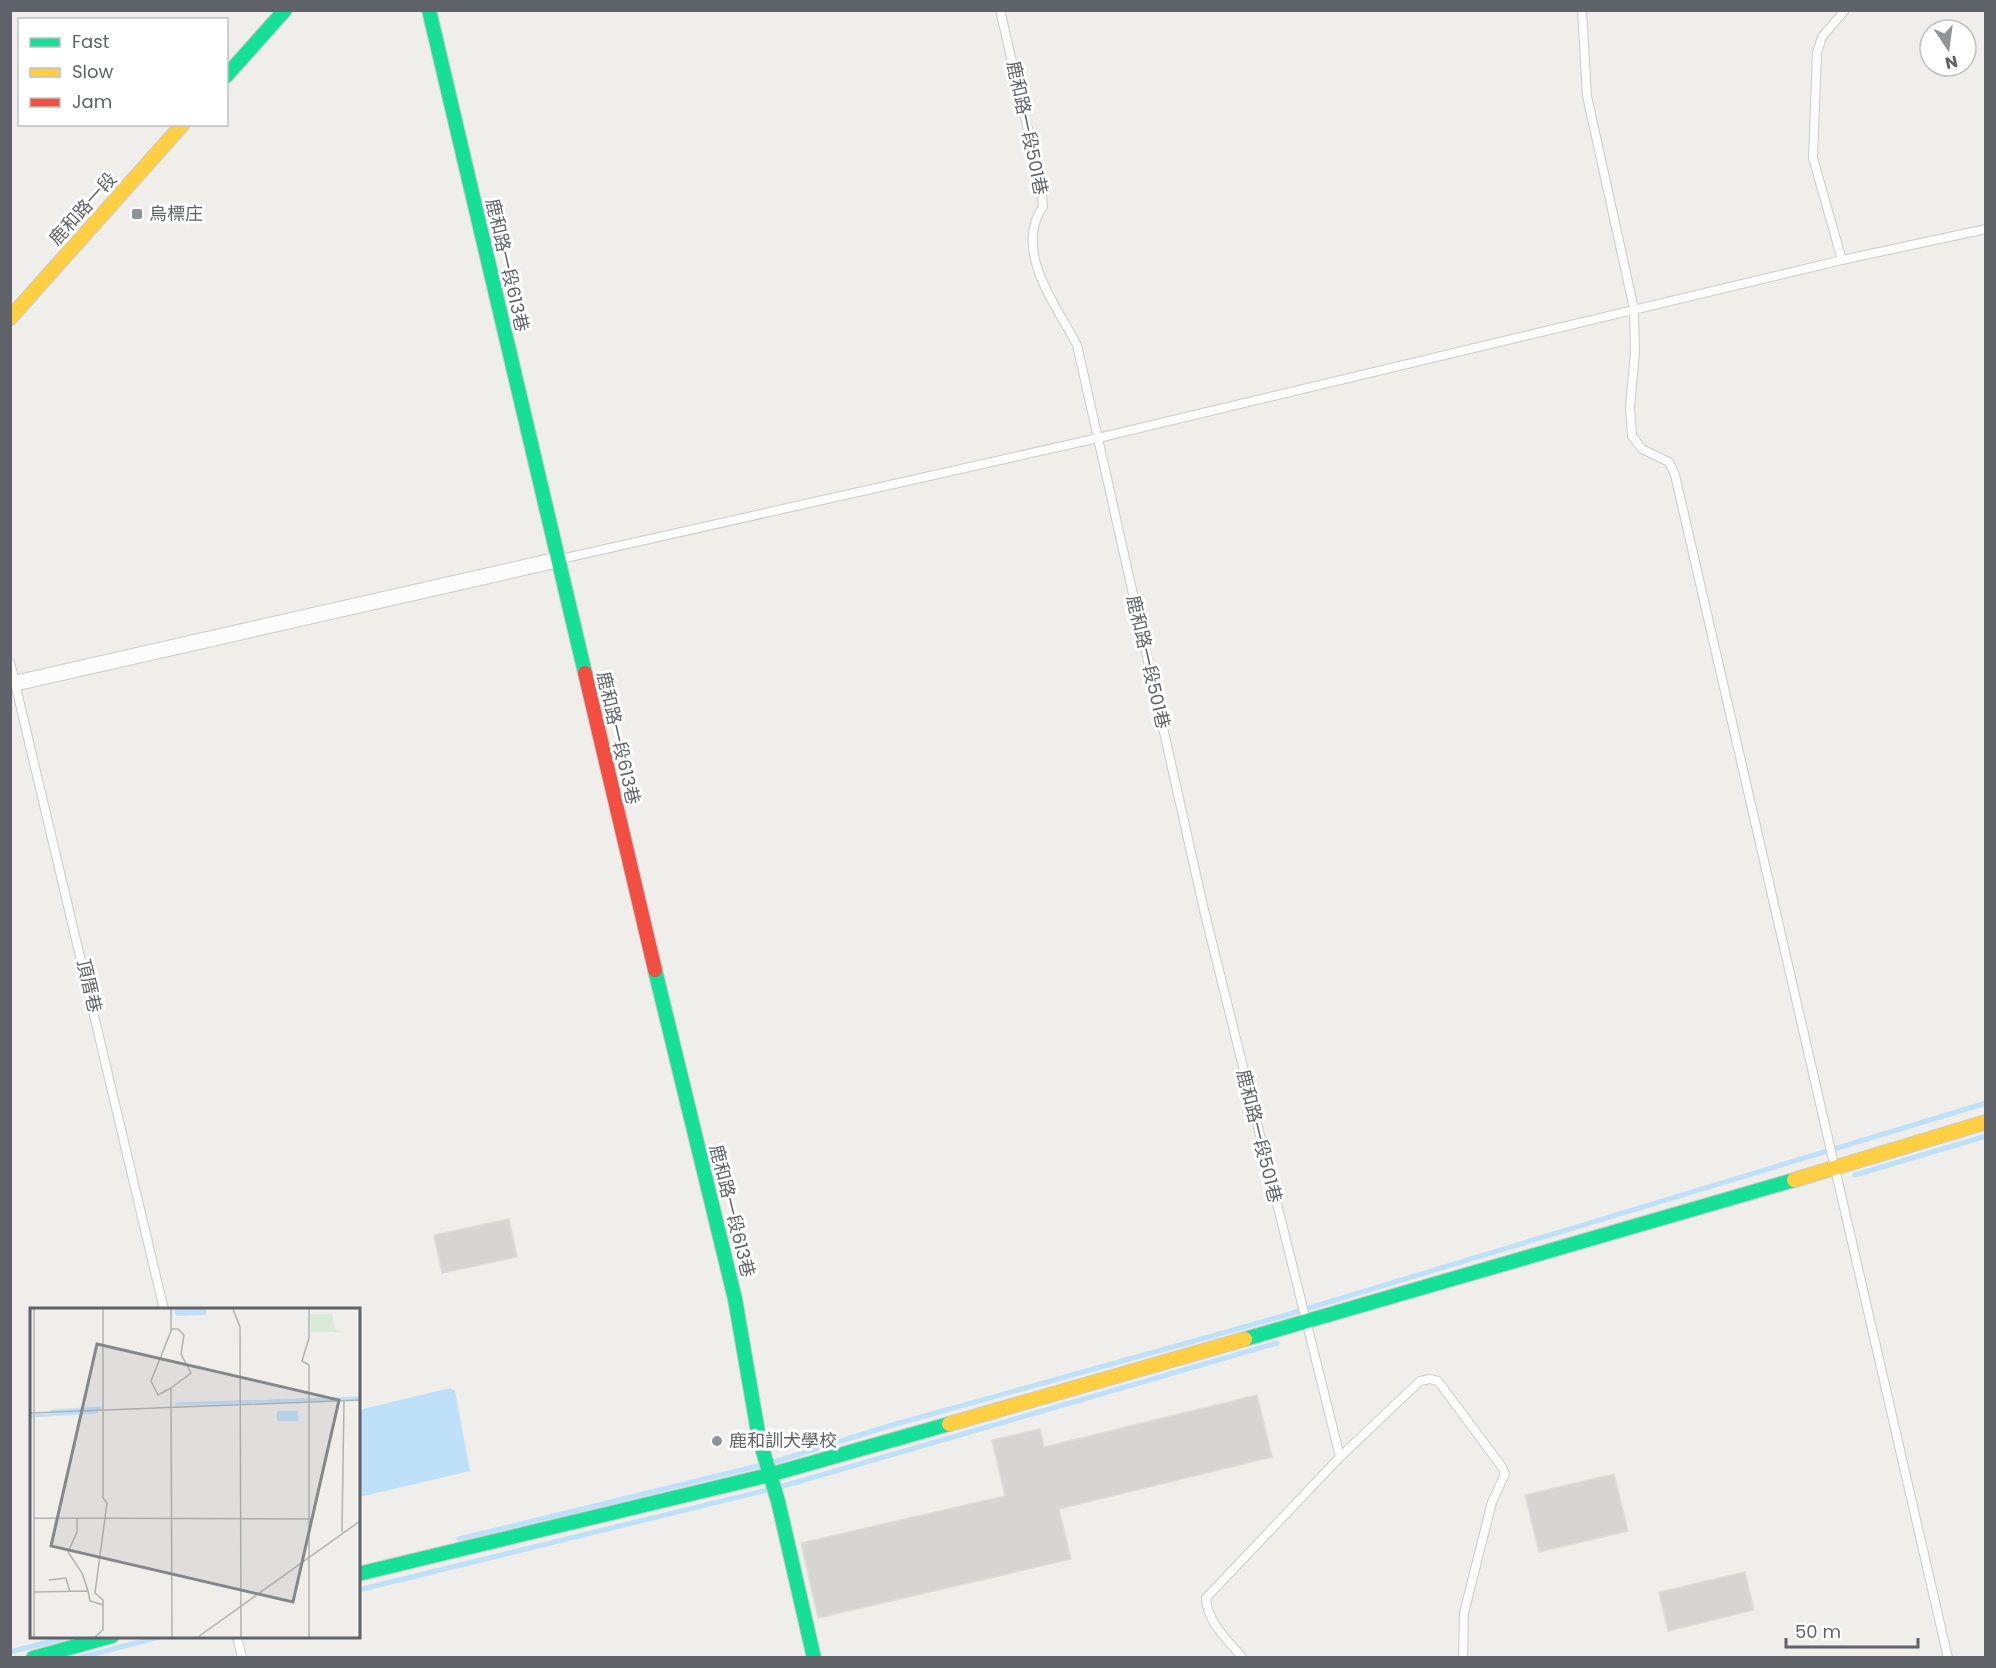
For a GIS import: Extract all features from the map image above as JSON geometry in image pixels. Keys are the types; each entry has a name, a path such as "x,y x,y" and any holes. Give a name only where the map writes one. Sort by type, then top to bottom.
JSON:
{"street":[{"path":"228,74 285,10"},
{"name":"鹿和路一段613巷","path":"429,10 557,560 735,1299 759,1438 778,1502 814,1658"},
{"name":"鹿和路一段","path":"10,318 181,126"},
{"path":"16,683 557,560"},
{"path":"360,1574 769,1475 1305,1323 1986,1122"},
{"path":"33,1658 105,1638"}],"lane":[{"name":"鹿和路一段501巷","path":"1000,10 1041,186 1043,206 1034,220 1031,239 1037,270 1077,345 1204,910 1340,1457"},
{"path":"1582,10 1587,96 1634,309 1635,352 1630,407 1632,436 1642,448 1670,462 1675,475 1948,1658"},
{"path":"1842,260 1813,158 1817,53 1822,37 1845,10"},
{"path":"557,560 1098,438 1842,260 1986,229"},
{"name":"頂厝巷","path":"10,662 164,1308"},
{"path":"1244,1658 1212,1620 1207,1609 1206,1598 1340,1457 1420,1381 1430,1379 1438,1381 1505,1474 1492,1502 1464,1612 1463,1658"},
{"path":"237,1638 242,1658"}],"water":[{"path":"450,1388 455,1391 470,1471 360,1497 360,1410"}],"building":[{"path":"509,1219 517,1257 442,1273 434,1235"},
{"path":"1257,1395 1272,1457 1059,1509 1071,1559 818,1618 801,1543 1005,1496 992,1440 1040,1429 1044,1447"},
{"path":"1614,1474 1628,1531 1539,1552 1525,1495"},
{"path":"1745,1572 1754,1610 1668,1631 1659,1592"}],"waterway":[{"path":"771,1463 889,1426 1276,1318 1986,1103"},
{"path":"1855,1175 1986,1136"},
{"path":"780,1487 1277,1343"},
{"path":"459,1539 762,1465"},
{"path":"360,1590 771,1489"},
{"path":"10,1652 63,1638"},
{"path":"78,1658 155,1638"}],"traffic: fast":[{"path":"228,74 285,10"},
{"path":"429,10 585,673"},
{"path":"655,970 735,1299 759,1438 778,1501 814,1658"},
{"path":"1245,1339 1794,1180"},
{"path":"360,1574 769,1475 949,1424"},
{"path":"33,1658 105,1638"}],"traffic: slow":[{"path":"10,318 181,126"},
{"path":"1794,1180 1986,1122"},
{"path":"949,1424 1245,1339"}],"traffic: jam":[{"path":"585,673 655,970"}],"place":[{"name":"烏標庄","path":"137,214"},
{"name":"鹿和訓犬學校","path":"717,1441"}]}
